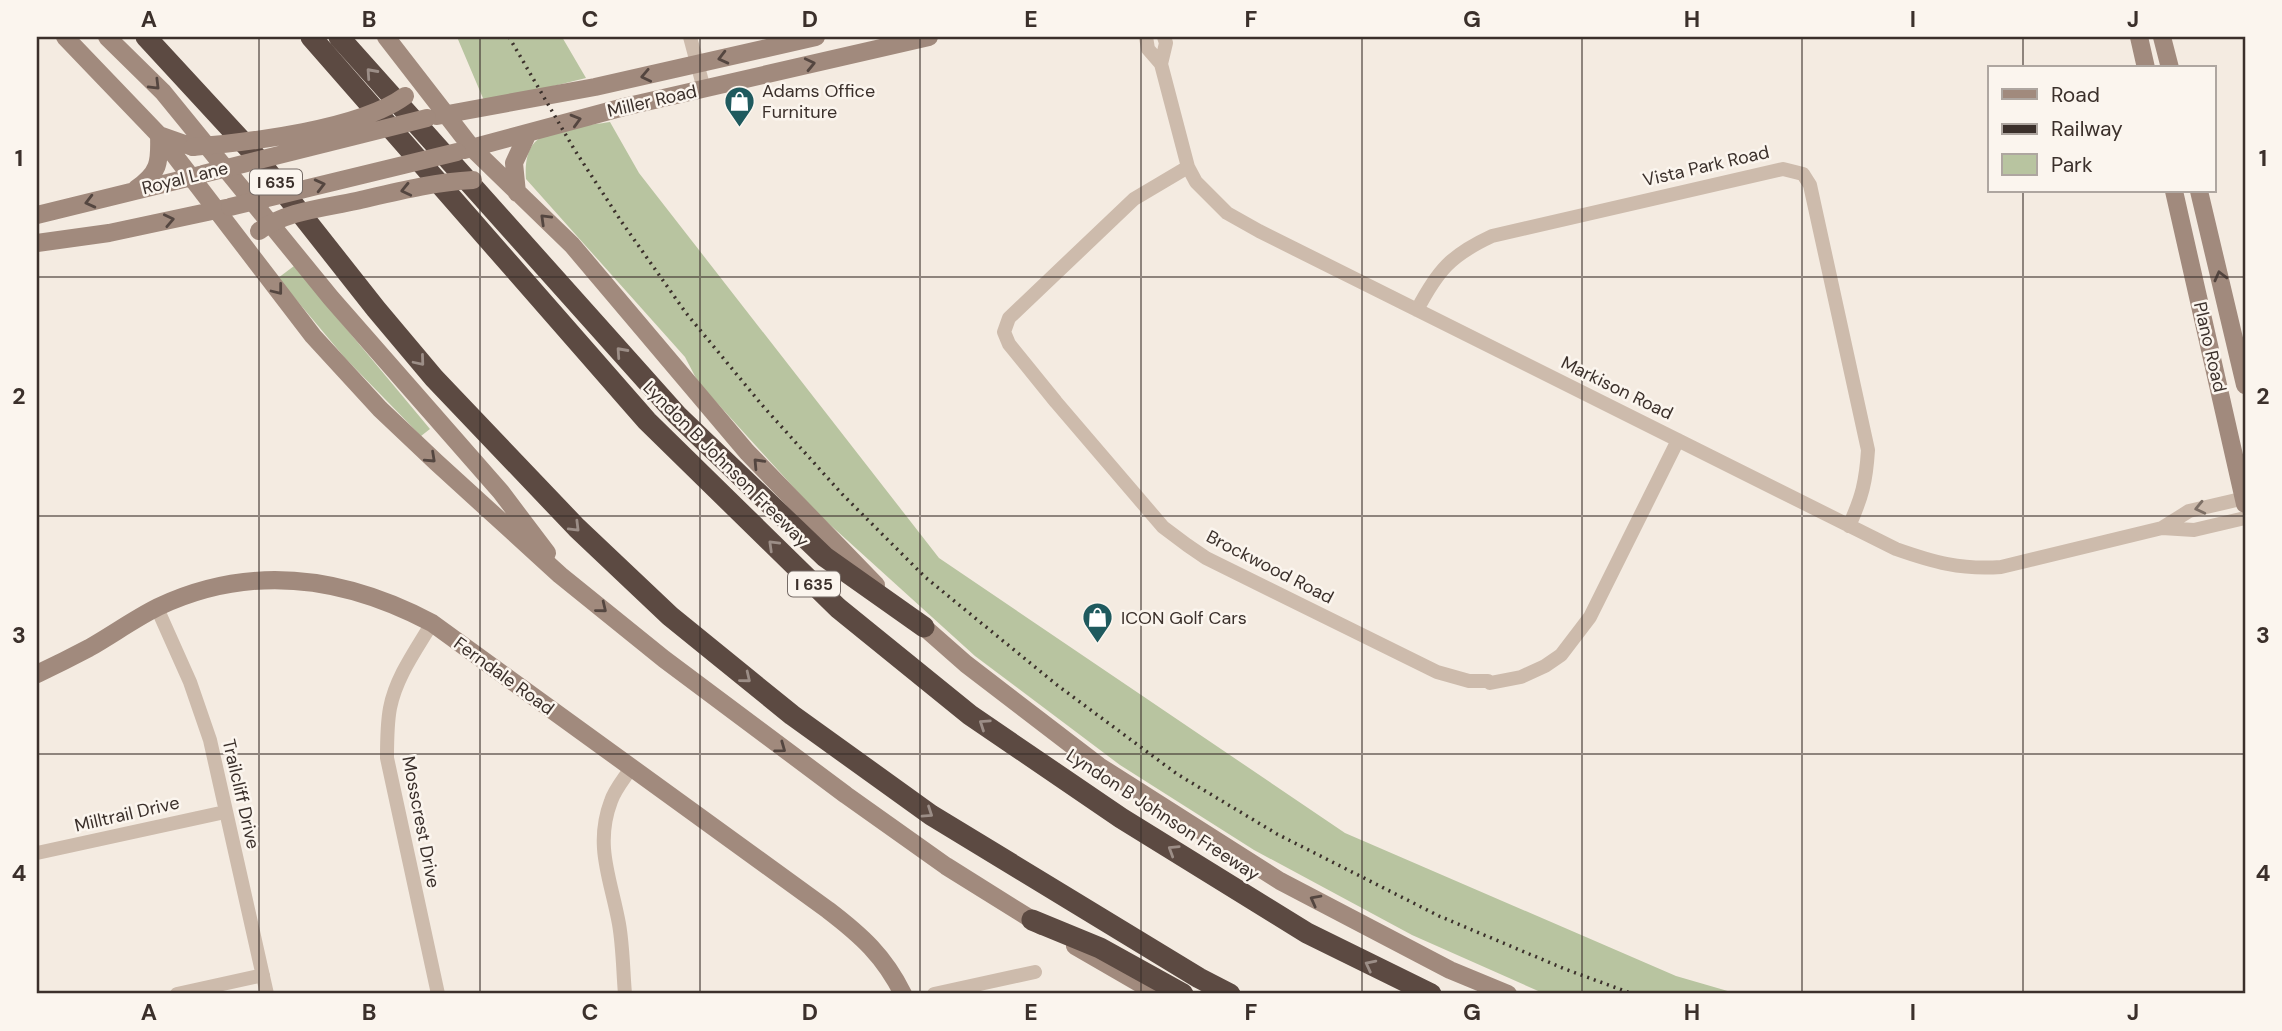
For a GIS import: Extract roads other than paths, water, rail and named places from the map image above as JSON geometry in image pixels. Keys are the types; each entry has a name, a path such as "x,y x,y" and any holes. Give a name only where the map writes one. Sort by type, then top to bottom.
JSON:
{"highway":[{"name":"I 635","path":"146,37 253,153 434,378 577,528 670,616 792,715 931,815 1199,978 1230,994"},
{"name":"Lyndon B Johnson Freeway","path":"311,37 647,421 838,608 970,715 1121,818 1307,933 1431,994"},
{"path":"340,37 677,415 825,557 924,627"},
{"path":"1032,920 1100,947 1183,994"}],"main road":[{"path":"65,37 198,175 223,208 248,251 313,336 380,409 560,575 664,659 946,866 1157,994"},
{"path":"107,37 163,92 331,298 501,492 534,534 560,575"},
{"path":"386,37 447,114 464,150 512,188 572,245 757,461 870,579 966,664 1099,766 1280,881 1450,970 1508,994"},
{"name":"Miller Road","path":"498,106 697,65 816,37"},
{"name":"Miller Road","path":"464,150 624,107 929,37"},
{"path":"2146,66 2140,37 2163,39 2170,66"},
{"path":"159,135 193,147 229,144 361,117 391,106 405,96 414,72"},
{"name":"Royal Lane","path":"37,215 427,118 498,106"},
{"path":"512,188 514,163 528,133"},
{"path":"133,191 156,171 160,157 159,135"},
{"name":"Royal Lane","path":"37,243 109,233 464,150"},
{"path":"248,251 259,231 269,223 291,215 451,181 473,180 512,188"},
{"name":"Plano Road","path":"2174,192 2245,500"},
{"name":"Plano Road","path":"2199,192 2245,385"},
{"path":"2185,241 2210,236"},
{"name":"Ferndale Road","path":"37,674 87,649 157,608 198,592 238,582 284,579 320,582 349,588 401,607 432,623 857,932 891,971 903,994"}],"street":[{"path":"690,37 704,89"},
{"name":"Markison Road","path":"1146,37 1148,49 1161,64 1188,167 1205,193 1227,213 1896,549 1937,563 1980,568 2001,567 2162,528 2194,530 2245,518"},
{"name":"Markison Road","path":"1161,64 1166,43 1164,37"},
{"name":"Brockwood Road","path":"1188,167 1134,199 1009,318 1004,332 1009,344 1163,527 1206,558 1437,672 1469,681 1490,683 1521,677 1561,655 1590,617 1678,440"},
{"name":"Vista Park Road","path":"1417,310 1432,281 1447,264 1466,248 1492,236 1783,169 1803,174 1810,185 1868,450 1863,495 1849,526"},
{"name":"Markison Road","path":"2162,528 2189,511 2245,500"},
{"name":"Trailcliff Drive","path":"157,608 203,717 267,994"},
{"name":"Mosscrest Drive","path":"432,623 401,674 390,705 387,758 438,994"},
{"path":"625,994 618,920 603,850 604,825 612,798 631,768"},
{"name":"Milltrail Drive","path":"37,853 225,812"},
{"path":"934,994 1035,972"},
{"path":"177,994 262,975"}],"railway":[{"path":"509,37 574,149 686,313 762,405 842,494 925,577 1057,685 1177,774 1277,834 1439,916 1565,969 1633,994"}],"place":[{"name":"Adams Office Furniture","path":"739,128"},
{"name":"ICON Golf Cars","path":"1098,645"}]}
